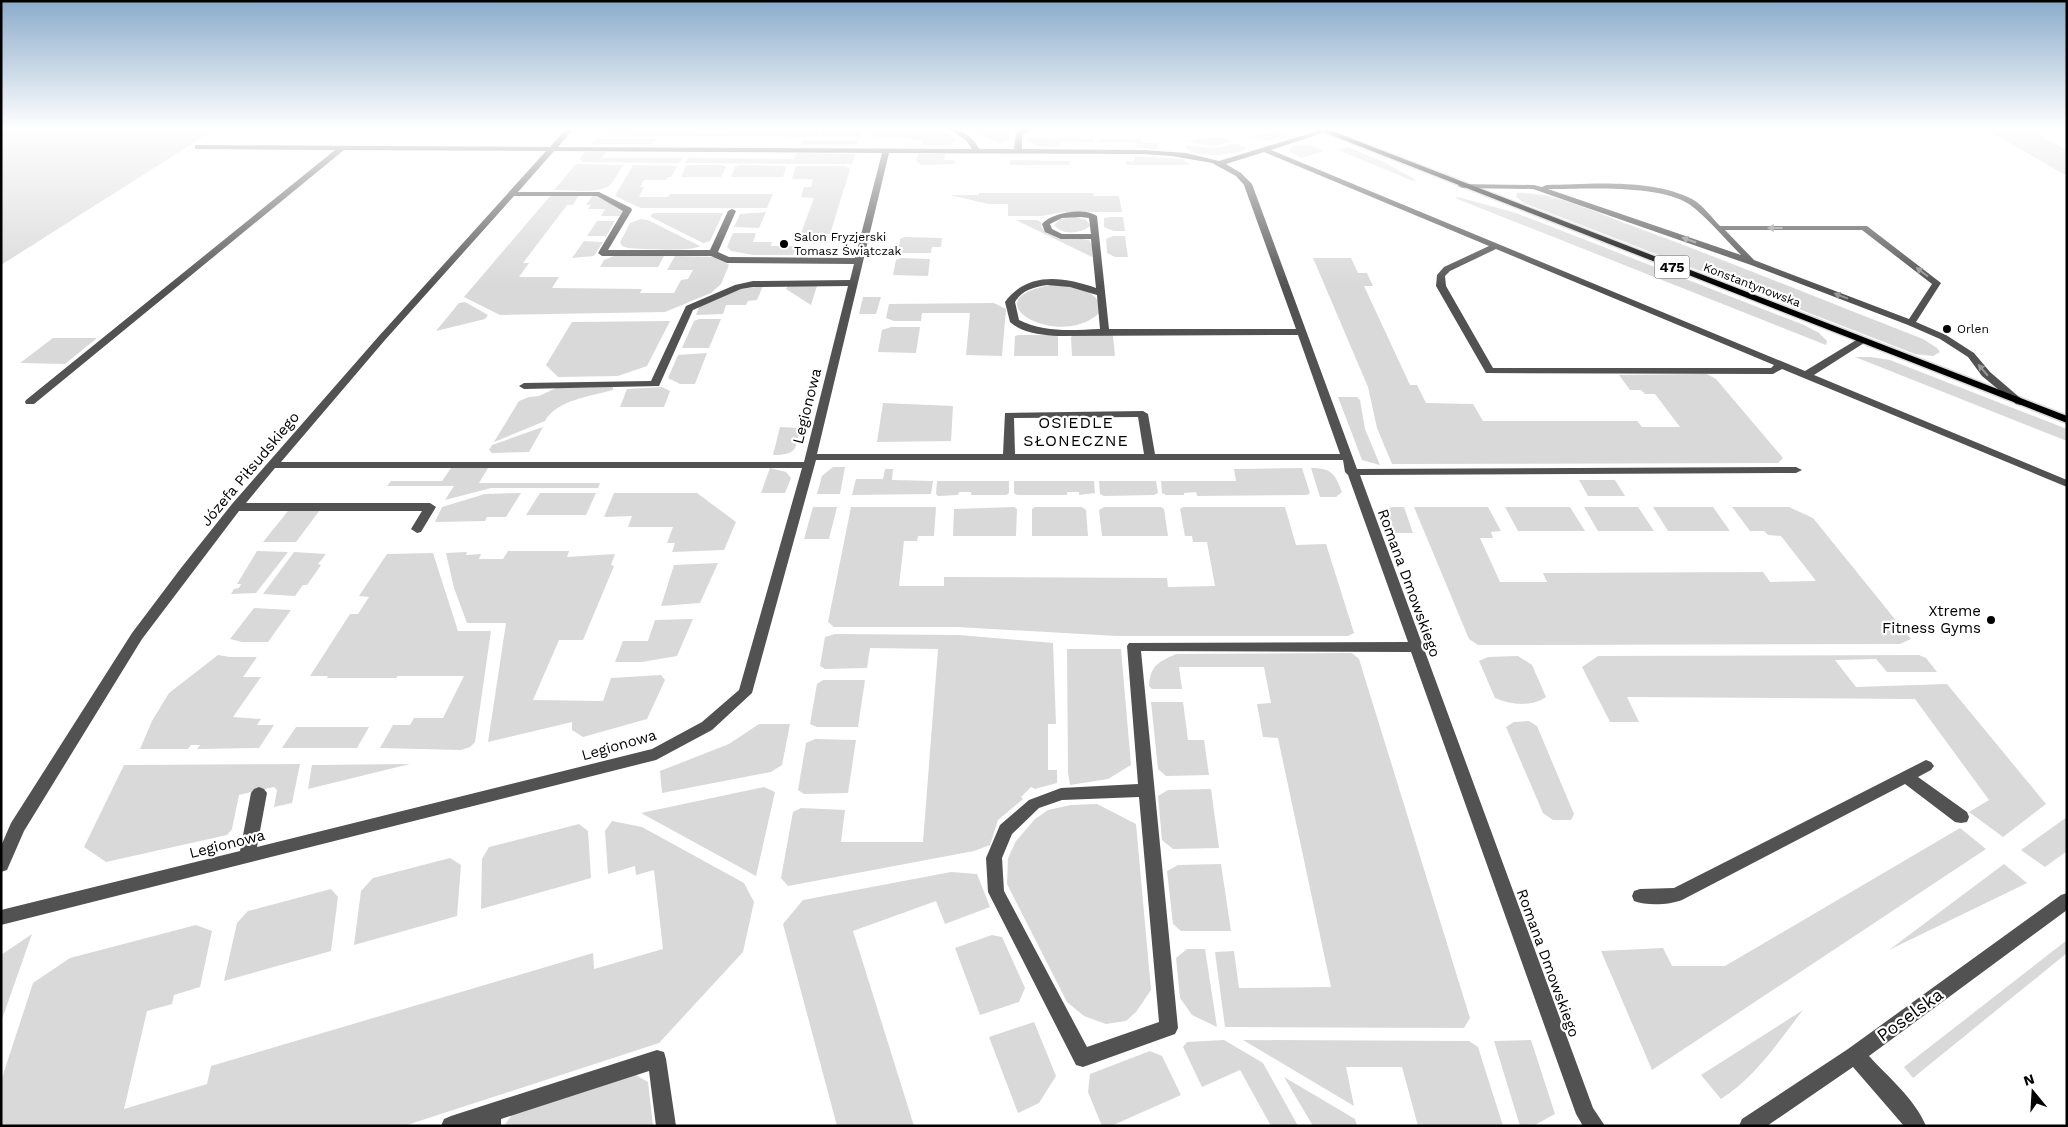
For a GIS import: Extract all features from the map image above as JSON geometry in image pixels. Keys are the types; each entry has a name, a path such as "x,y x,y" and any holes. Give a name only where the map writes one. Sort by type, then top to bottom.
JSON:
{"main road":[{"name":"Konstantynowska","path":"1448,181 2067,420"}],"street":[{"path":"30,402 302,181"},
{"name":"Józefa Piłsudskiego","path":"1,865 17,828 81,723 137,636 184,571 272,465 382,338 525,181"},
{"name":"Legionowa","path":"1,918 656,754 707,726 745,693 810,461 879,181"},
{"name":"Romana Dmowskiego","path":"1245,181 1248,184 1582,1105 1594,1126"},
{"path":"1339,181 2067,484"},
{"path":"1462,186 1619,187 1649,190 1688,200 1754,263"},
{"path":"1534,187 1754,263 1943,337 1971,354 1986,374 2020,402"},
{"path":"513,194 599,194 628,210 602,253 713,253 727,260 859,261"},
{"path":"713,253 732,211"},
{"path":"1096,237 1060,236 1048,230 1046,224 1050,219 1061,215 1093,216 1096,237 1105,332"},
{"path":"1718,228 1864,228 1937,283 1911,323"},
{"path":"1496,246 1447,269 1441,275 1441,286 1490,371 1773,371 1782,365"},
{"path":"1101,294 1085,286 1066,282 1048,283 1031,286 1017,292 1010,302 1015,322 1025,328 1042,332 1301,332"},
{"path":"524,386 654,384 689,308 738,287 853,283"},
{"path":"1806,375 1861,341"},
{"path":"1009,457 1009,415 1143,414 1150,457"},
{"path":"272,465 810,461 1009,457 1346,457"},
{"path":"1351,472 1796,470"},
{"path":"236,508 430,507 417,528"},
{"path":"1146,790 1061,794 1034,804 1006,830 994,858 996,892 1084,1058 1169,1028 1134,646 1415,647"},
{"path":"1640,896 1676,895 1926,766"},
{"path":"1906,777 1960,817"},
{"path":"247,856 259,793"},
{"name":"Poselska","path":"1749,1126 1855,1055 2067,900"},
{"path":"1855,1055 1896,1100 1916,1126"},
{"path":"451,1126 491,1119 657,1059 666,1126"}],"shaded area":[{"path":"1,181 134,181 1,265"},
{"path":"562,181 613,181 610,185 599,190 554,190"},
{"path":"624,181 644,181 640,187 644,187 639,197 668,197 670,194 773,194 767,208 641,208 615,196"},
{"path":"813,181 846,181 830,234 801,233 814,198 801,197 804,187 811,187"},
{"path":"979,193 1093,193 1094,196 1119,196 1122,212 1064,212 1042,216 1008,216 1008,204 988,204 950,195 979,195"},
{"path":"1517,193 1545,195 1589,209 1923,339 1940,352 1933,356 1915,354 1524,203 1516,197"},
{"path":"551,195 579,195 573,205 567,205 523,263 529,263 519,277 559,277 552,288 642,289 640,293 674,293 681,280 688,279 693,270 667,270 675,256 717,257 729,265 721,284 711,293 665,312 500,315 464,297"},
{"path":"593,195 597,195 624,209 620,216 601,216 605,209 588,209 591,205 586,205"},
{"path":"1458,197 1516,213 1804,325 1819,333 1827,341 1826,345 1455,198"},
{"path":"766,212 759,228 734,227 740,214"},
{"path":"654,213 723,213 710,241 703,243 651,217"},
{"path":"1076,217 1086,220 1090,225 1089,227 1080,231 1066,232 1061,231 1054,225 1060,219"},
{"path":"1123,217 1125,231 1114,231 1104,227 1104,218"},
{"path":"641,219 648,220 700,246 666,250 622,246 620,242 630,223"},
{"path":"1016,220 1037,220 1041,222 1042,228 1049,234 1089,240 1092,245 1092,257"},
{"path":"597,221 615,221 606,236 587,236"},
{"path":"733,233 756,233 753,242 772,242 771,246 796,246 793,255 753,255 731,251 727,247"},
{"path":"1113,236 1125,236 1128,257 1115,257 1107,253 1106,239"},
{"path":"904,237 942,238 941,247 932,247 931,253 898,253 900,239"},
{"path":"584,241 603,242 594,256 572,258"},
{"path":"614,256 664,256 658,267 600,267 604,260"},
{"path":"901,258 930,259 928,276 893,275 896,260"},
{"path":"1313,258 1351,258 1358,273 1367,273 1373,286 1364,286 1410,385 1417,385 1426,403 1473,404 1483,421 1637,421 1642,427 1680,427 1655,394 1645,394 1641,390 1630,390 1619,375 1707,374 1716,379 1783,458 1778,463 1392,464 1377,428 1368,387"},
{"path":"1051,285 1079,288 1091,294 1100,304 1099,313 1083,323 1064,327 1045,325 1029,319 1019,310 1018,301 1027,292"},
{"path":"763,286 757,300 748,301 746,305 726,305 723,314 696,315 699,307 741,289"},
{"path":"788,286 817,286 811,305 786,289"},
{"path":"863,297 881,297 876,314 859,314"},
{"path":"465,302 488,315 485,319 436,331 459,303"},
{"path":"994,303 1006,309 1002,356 966,355 970,313 922,313 921,321 894,321 886,318 889,304"},
{"path":"699,319 721,319 709,348 682,348 694,321"},
{"path":"670,321 647,366 618,376 558,377 546,365 572,322"},
{"path":"891,327 920,327 916,353 878,352 882,330"},
{"path":"1056,335 1058,337 1058,356 1014,356 1015,336"},
{"path":"1073,335 1113,336 1115,356 1072,356 1071,337"},
{"path":"53,338 97,338 65,364 20,363"},
{"path":"707,353 695,384 680,384 668,378 678,355"},
{"path":"1855,357 1890,360 2067,429 2067,441"},
{"path":"613,387 613,390 575,400 557,408 545,421 494,442 519,401 539,396 556,388"},
{"path":"662,387 670,391 664,407 620,407 627,389"},
{"path":"1338,397 1357,397 1360,400 1365,429 1380,465 1362,460"},
{"path":"883,403 953,406 951,441 877,442"},
{"path":"543,427 529,452 492,453 489,450 492,445"},
{"path":"780,427 800,428 796,446 787,454 773,455"},
{"path":"833,467 845,467 840,494 817,494 822,476"},
{"path":"451,468 488,468 479,483 600,483 598,488 491,488 445,500 454,486 387,486 391,481 442,481"},
{"path":"770,468 786,472 791,478 785,493 761,493"},
{"path":"1302,468 1310,493 1307,495 1197,496 1196,492 1184,493 1184,495 1166,495 1162,493 1161,481 1236,481 1234,469"},
{"path":"1311,468 1324,469 1332,473 1342,492 1336,497 1320,497"},
{"path":"885,469 893,469 892,480 933,481 931,494 852,495 856,479 883,479"},
{"path":"1579,480 1615,480 1625,496 1588,496"},
{"path":"937,481 1009,481 1009,493 1006,495 971,495 971,492 959,492 958,495 938,496 936,494"},
{"path":"1014,481 1094,481 1095,493 1079,495 1079,492 1067,492 1067,495 1017,495 1014,493"},
{"path":"1099,481 1156,481 1158,493 1154,495 1104,496 1100,494"},
{"path":"521,493 506,517 487,517 485,521 435,522 442,507 485,494"},
{"path":"540,493 596,493 586,515 526,515"},
{"path":"614,493 697,493 736,522 724,550 672,552 675,543 667,543 673,527 628,527 632,516 604,517"},
{"path":"813,507 837,507 829,539 804,539"},
{"path":"851,507 936,507 934,536 918,536 917,541 904,541 899,586 944,586 944,577 1167,578 1168,587 1215,586 1207,542 1193,542 1192,536 1185,536 1180,509 1183,507 1285,507 1296,545 1326,544 1354,633 1348,636 1117,636 957,627 834,627 828,622"},
{"path":"1014,507 1017,509 1016,536 953,536 954,509"},
{"path":"1035,507 1082,507 1086,510 1088,536 1032,536 1032,509"},
{"path":"1104,507 1161,507 1164,509 1168,536 1102,536 1099,510"},
{"path":"1392,507 1404,507 1413,533 1391,533 1383,511"},
{"path":"1414,507 1488,507 1501,531 1491,532 1493,538 1480,538 1500,582 1547,582 1543,573 1763,572 1770,582 1816,581 1781,536 1768,535 1764,531 1750,531 1732,507 1789,507 1813,518 1911,639 1900,644 1478,645 1469,639"},
{"path":"1505,507 1570,507 1585,531 1518,531"},
{"path":"1584,507 1638,507 1654,531 1598,531"},
{"path":"1653,507 1713,507 1730,531 1668,531"},
{"path":"320,510 296,542 263,542 288,511"},
{"path":"257,551 288,552 256,593 231,594 234,589 239,588 241,584 237,584"},
{"path":"508,551 569,551 567,557 615,554 611,565 614,566 583,640 559,640 533,700 603,701 611,678 661,675 665,680 647,719 583,737 572,730 572,722 488,742 506,623 467,623 454,588 446,553 467,552 466,555 481,554 479,559 503,559"},
{"path":"294,552 326,554 318,564 321,565 307,585 303,585 295,596 263,594"},
{"path":"433,553 458,631 491,631 475,742 470,747 461,750 380,748 393,725 410,725 414,718 443,718 464,676 327,678 328,676 310,676 350,614 358,614 369,597 359,596 387,554"},
{"path":"718,563 700,603 661,606 674,565"},
{"path":"254,608 291,610 268,642 242,642 230,639"},
{"path":"693,619 677,656 642,662 615,662 623,641 648,641 655,620"},
{"path":"835,634 959,635 1053,643 1056,724 1048,724 1048,770 1057,770 1057,783 1035,789 1031,787 1021,797 1023,799 998,820 990,845 974,851 788,886 781,878 793,812 801,808 845,810 841,842 923,842 938,649 870,648 867,668 825,669 820,666 825,637"},
{"path":"1067,649 1121,649 1131,765 1108,779 1070,785 1068,773"},
{"path":"1352,653 1359,659 1470,1018 1464,1028 1225,1027 1215,952 1234,951 1239,988 1331,987 1278,738 1263,737 1257,704 1271,703 1264,667 1179,667 1182,689 1152,689 1149,686 1151,673 1156,665 1176,654"},
{"path":"218,655 257,657 243,677 261,677 233,717 261,719 257,725 274,725 259,748 197,749 200,745 191,745 188,749 140,749 152,721 169,693"},
{"path":"1919,655 1926,658 1937,672 1887,672 1876,659 1835,660 1856,687 1947,684 2046,804 2003,837 1969,812 1989,800 1915,699 1627,697 1639,722 1610,722 1582,667 1598,656"},
{"path":"1518,656 1532,665 1546,697 1528,704 1508,702 1495,698 1479,661 1488,657"},
{"path":"823,680 865,680 858,727 817,727 810,724 817,684"},
{"path":"1151,702 1183,702 1188,740 1204,740 1209,775 1166,776 1158,769"},
{"path":"1529,721 1537,726 1574,814 1571,820 1553,820 1543,813 1506,727 1514,722"},
{"path":"759,724 790,724 782,765 771,772 662,793 660,771 729,744"},
{"path":"296,727 369,727 357,748 282,748"},
{"path":"815,739 856,740 848,793 804,794 798,790 806,743"},
{"path":"300,764 292,803 274,807 277,790 274,787 239,795 232,829 227,835 106,862 84,847 124,765"},
{"path":"410,764 308,789 312,765"},
{"path":"764,787 775,792 756,876 641,813"},
{"path":"1211,789 1219,848 1173,849 1162,840 1158,796 1168,790"},
{"path":"1097,804 1136,824 1151,990 1136,1012 1126,1021 1106,1024 1084,1016 1067,1002 1007,884 1008,858 1016,841 1035,819 1048,810 1071,805"},
{"path":"2067,817 2067,851 2045,867 2021,850"},
{"path":"612,821 642,827 744,883 754,902 743,952 659,1043 404,1126 1,1126 1,1081 33,983 70,958 196,925 212,931 200,987 174,995 172,1004 147,1011 124,1109 207,1084 211,1066 593,953 594,969 663,949 654,870 636,875 635,866 608,874 605,831"},
{"path":"579,824 588,831 591,878 481,909 482,859 489,847"},
{"path":"1960,828 1986,849 1652,1070 1601,951 1663,948 1672,966 1725,966"},
{"path":"450,858 461,865 457,916 354,945 361,891 373,878"},
{"path":"1221,864 1231,931 1181,931 1173,924 1167,871 1178,865"},
{"path":"2004,864 2027,883 1889,950"},
{"path":"951,872 977,874 990,907 945,924 936,901 853,931 914,1126 837,1126 783,924 803,900"},
{"path":"331,889 338,897 331,951 224,981 237,923 248,911"},
{"path":"32,934 1,1022 1,955"},
{"path":"992,935 1002,937 1025,988 1019,1002 980,1015 955,948"},
{"path":"2067,940 2067,953 1913,1078 1904,1067"},
{"path":"1187,949 1205,949 1217,1027 1192,1015 1180,998 1176,958"},
{"path":"1803,1010 1756,1070 1721,1099 1701,1075"},
{"path":"1034,1022 1056,1076 1039,1103 1018,1113 989,1037"},
{"path":"1224,1040 1263,1063 1298,1126 1271,1126 1240,1070 1202,1087 1183,1047 1187,1042"},
{"path":"1243,1040 1469,1041 1478,1047 1503,1126 1418,1126 1402,1067 1346,1067 1354,1106"},
{"path":"1531,1040 1555,1114 1533,1126 1520,1126 1494,1041"},
{"path":"1150,1051 1162,1056 1181,1095 1111,1126 1102,1126 1088,1092 1090,1074"},
{"path":"636,1075 648,1082 653,1126 504,1126 513,1113"},
{"path":"1284,1077 1355,1119 1357,1126 1313,1126"}],"place":[{"name":"Salon Fryzjerski Tomasz Świątczak","path":"784,244"},
{"name":"Orlen","path":"1947,329"},
{"name":"Xtreme Fitness Gyms","path":"1991,620"}],"district":[{"name":"OSIEDLE SŁONECZNE","path":"1076,431"}]}
